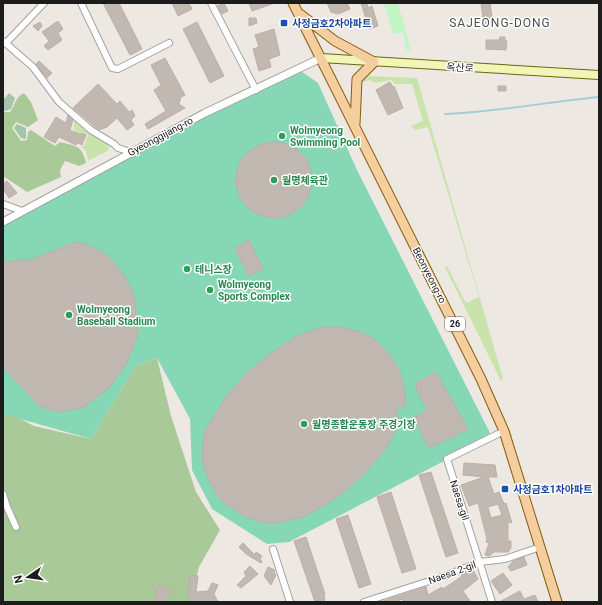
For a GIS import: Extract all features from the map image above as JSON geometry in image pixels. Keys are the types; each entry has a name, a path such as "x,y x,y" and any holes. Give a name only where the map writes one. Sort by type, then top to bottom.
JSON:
{"main road":[{"name":"Beonyeong-ro","path":"293,3 453,320 504,431 557,602"},
{"path":"297,12 335,41 374,62 360,74 355,84 354,126"},
{"name":"옥산로","path":"321,58 599,75"}],"street":[{"path":"44,3 4,42 33,67 59,102 91,130 118,148 131,152"},
{"path":"81,3 112,68 118,69 169,43"},
{"path":"211,3 256,90"},
{"name":"Gyeonggijang-ro","path":"3,222 205,113 321,58"},
{"path":"3,204 22,211"},
{"name":"Naesa-gil","path":"492,602 447,459 504,431"},
{"path":"3,494 16,527"},
{"name":"Naesa 2-gil","path":"364,602 444,576 480,562 506,559 540,547"},
{"path":"273,548 290,602"}],"green space":[{"path":"384,3 398,3 411,51 407,51 403,33 393,34"},
{"name":"Wolmyeong Sports Complex","path":"298,69 318,83 357,170 490,433 442,462 289,542 267,544 212,509 192,470 190,419 157,358 136,366 91,439 3,414 3,222 131,152"},
{"path":"369,76 417,78 503,379 501,381 445,267 447,266 466,303 479,297 428,127 415,130 411,126 423,121 412,84 395,84 391,80 375,83 370,80 360,83"},
{"path":"9,93 15,98 11,109 5,111 3,110 3,100"},
{"path":"24,93 31,102 38,120 28,127 16,122 12,128 21,141 27,140 28,132 31,130 55,146 60,142 78,147 86,163 79,166 65,161 60,170 61,177 27,192 3,176 3,112 10,112 17,99"},
{"path":"75,118 89,133 108,143 109,150 88,161 86,151 81,147 84,146 88,135 81,132 79,135 75,132"},
{"path":"17,124 26,128 26,139 21,138 14,128"},
{"path":"157,358 171,416 196,492 220,530 199,567 192,594 196,602 3,602 3,410 34,426 91,439 136,366"}],"building":[{"path":"103,3 119,3 142,49 130,55"},
{"path":"172,3 189,3 192,9 178,16"},
{"path":"224,3 228,11 222,14 217,6"},
{"path":"249,3 272,3 272,4 252,11"},
{"path":"327,3 347,3 350,9 338,14 331,12"},
{"path":"361,3 367,3 368,8 372,6 378,26 369,29"},
{"path":"481,3 490,3 493,24 484,25"},
{"path":"249,18 256,18 257,23 249,26"},
{"path":"58,21 63,29 58,33 62,40 48,50 44,46 49,41 42,32"},
{"path":"40,22 42,26 38,31 33,26"},
{"path":"197,22 224,76 210,83 183,29"},
{"path":"274,29 280,55 269,59 271,67 259,71 253,49 259,47 255,35"},
{"path":"500,37 505,37 505,41 507,41 506,50 486,49 486,40 499,40"},
{"path":"165,58 185,95 181,97 179,104 185,108 148,129 145,124 166,111 154,90 161,85 151,65"},
{"path":"39,61 52,73 47,78 36,64"},
{"path":"390,82 393,87 394,86 403,108 388,115 376,90"},
{"path":"98,84 117,104 120,101 129,112 132,110 135,116 131,120 134,125 127,130 117,118 107,127 99,130 73,108"},
{"path":"498,86 506,86 506,91 498,91"},
{"path":"68,115 73,120 70,130 81,135 81,133 86,135 82,145 78,143 76,145 59,137 55,143 44,137 56,117 66,123"},
{"name":"월명체육관","path":"274,142 289,145 301,153 309,165 312,180 309,195 301,207 289,215 274,218 259,215 247,207 239,195 236,180 239,165 247,153 259,145"},
{"path":"7,181 17,193 9,198 3,189 3,184"},
{"path":"249,240 263,269 249,276 235,248"},
{"name":"Wolmyeong Baseball Stadium","path":"76,242 86,244 108,256 124,275 134,295 138,335 126,364 109,388 84,407 61,412 41,407 3,368 3,262 33,259"},
{"name":"월명종합운동장 주경기장","path":"324,327 339,327 357,331 374,339 390,355 400,372 405,394 404,408 397,407 396,417 401,418 400,423 386,448 366,472 347,490 328,503 303,517 279,523 266,523 248,518 224,503 215,492 208,479 202,458 204,433 225,398 248,372 274,351 294,338"},
{"path":"436,372 468,429 429,448 414,418 427,410 416,388 416,383"},
{"path":"464,463 495,465 497,477 488,477 494,494 499,492 504,504 506,503 512,523 508,522 508,541 511,541 511,548 508,552 494,552 489,556 485,555 489,543 486,542 487,539 478,503 469,506 461,485 484,477 463,475","holes":["498,504 502,515 491,518 488,507"]},
{"path":"431,472 458,553 446,557 419,475"},
{"path":"391,492 416,569 402,573 377,497"},
{"path":"348,515 371,584 359,588 336,519"},
{"path":"306,537 325,594 325,600 318,602 315,602 294,541"},
{"path":"243,543 255,555 256,552 262,556 260,559 262,562 261,563 246,554 239,547"},
{"path":"524,557 527,565 511,571 508,567 513,561"},
{"path":"250,566 258,574 241,588 237,585 246,576 244,572"},
{"path":"268,567 275,570 274,573 276,575 271,585 264,576"},
{"path":"473,570 478,579 463,591 471,602 403,602 403,599 394,602 380,602 426,587 428,595 442,587 443,589 461,577 462,574"},
{"path":"503,573 512,585 500,594 491,581"},
{"path":"190,575 198,576 196,592 208,591 212,583 218,585 214,594 218,602 191,602 188,592"},
{"path":"159,585 172,591 169,597 167,596 165,602 155,602 157,593 155,592"},
{"path":"520,591 524,599 535,595 538,602 499,602"}],"waterway":[{"path":"445,114 599,97"}],"place":[{"name":"사정금호2차아파트","path":"284,23"},
{"name":"Wolmyeong Swimming Pool","path":"282,136"},
{"name":"월명체육관","path":"274,180"},
{"name":"테니스장","path":"187,269"},
{"name":"Wolmyeong Sports Complex","path":"210,290"},
{"name":"Wolmyeong Baseball Stadium","path":"69,315"},
{"name":"월명종합운동장 주경기장","path":"304,424"},
{"name":"사정금호1차아파트","path":"505,489"}],"district":[{"name":"SAJEONG-DONG","path":"500,23"}]}
